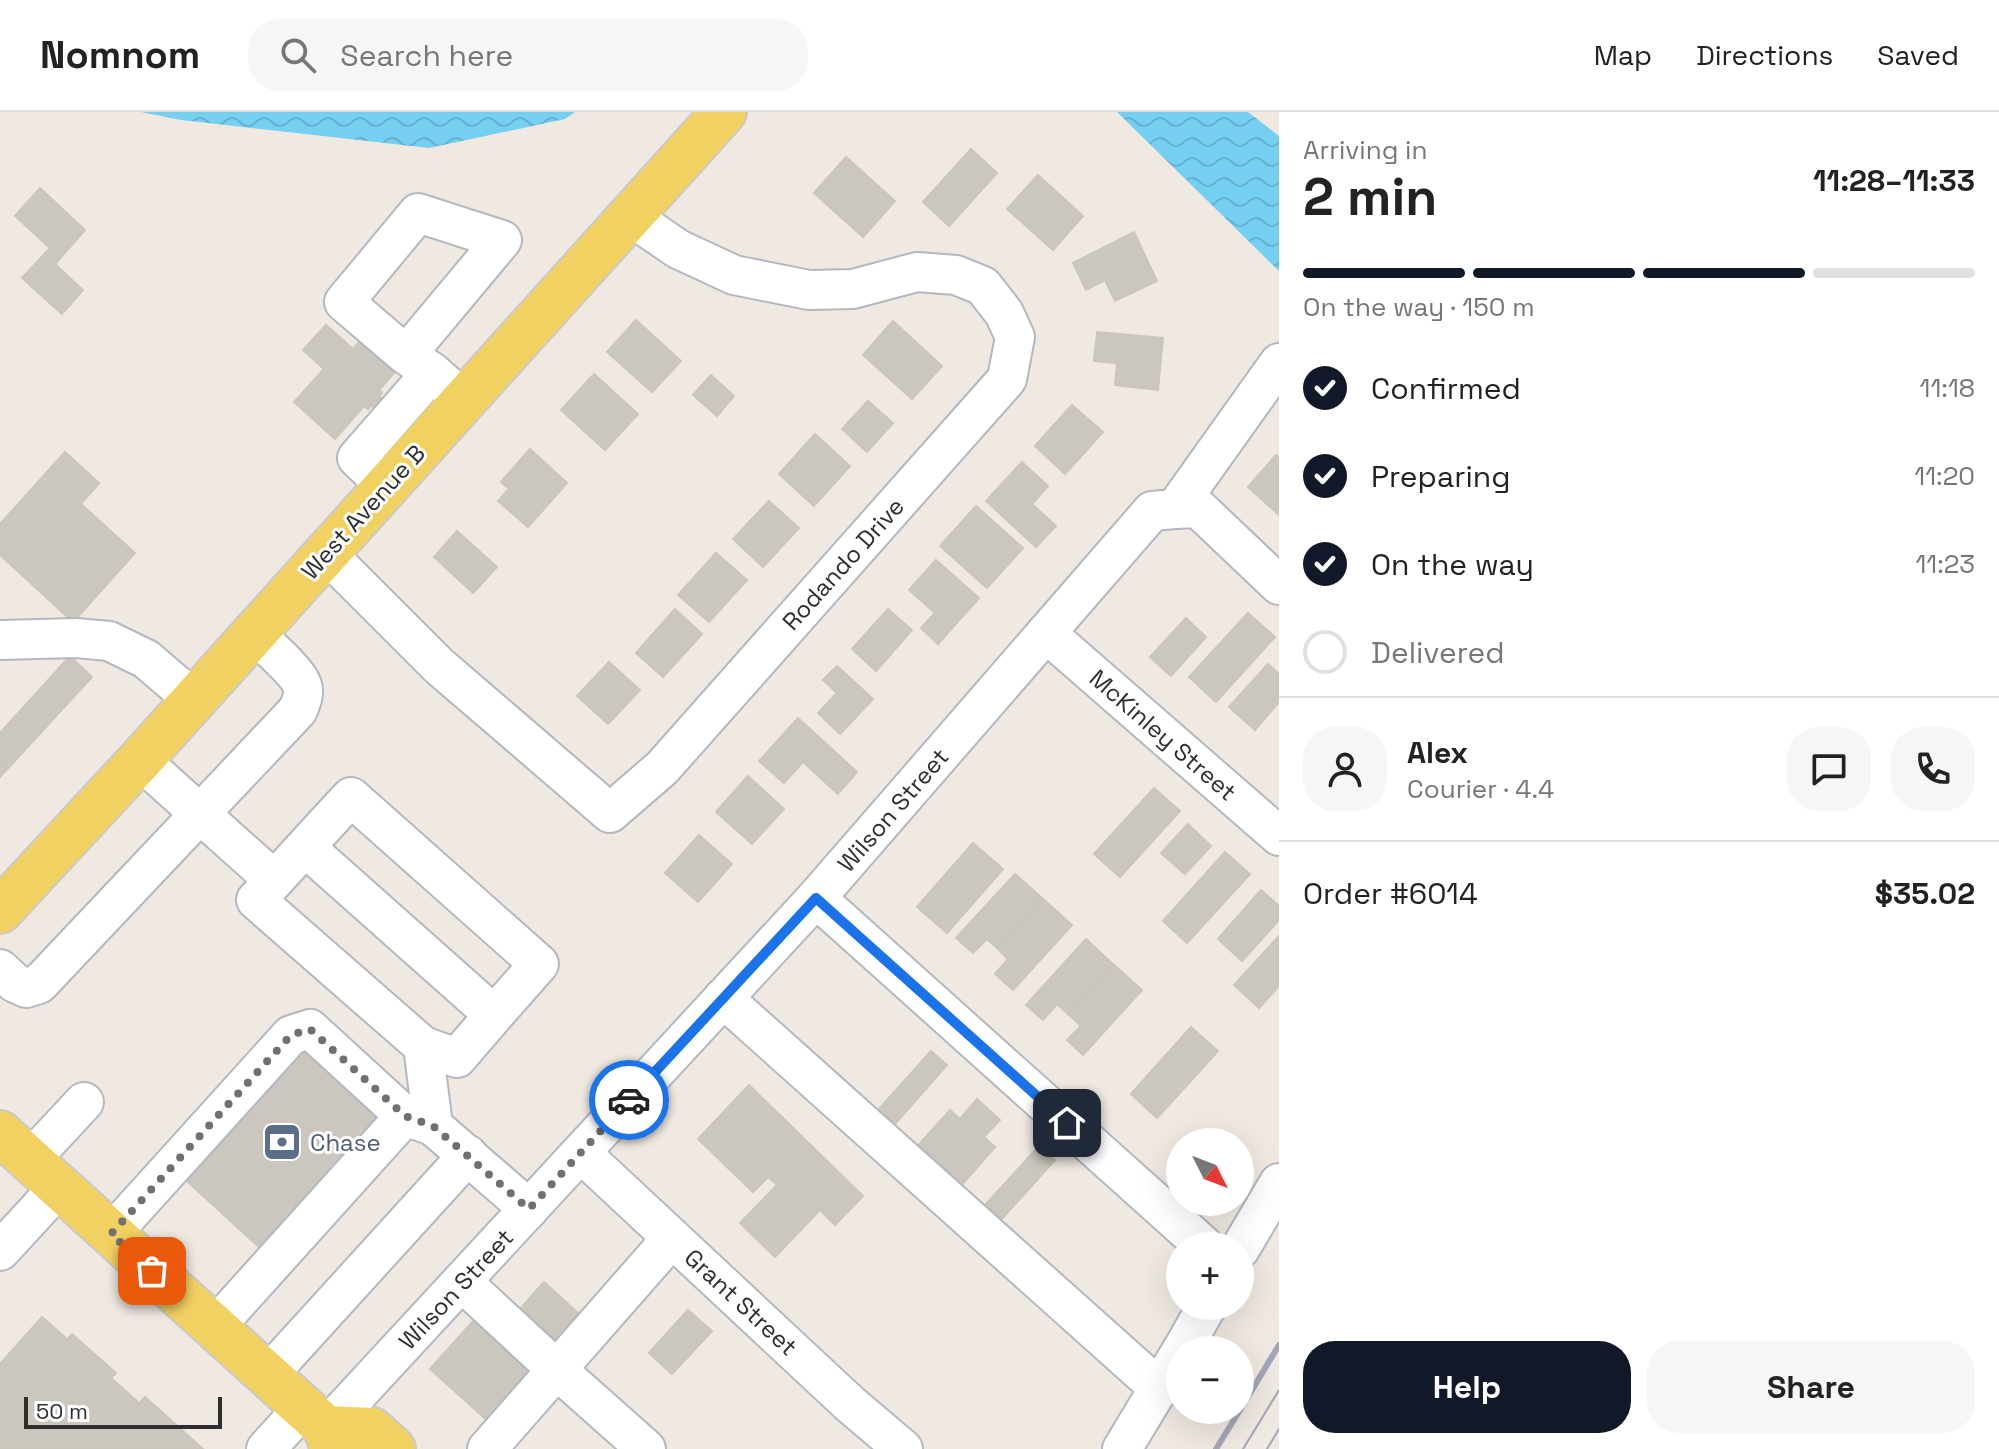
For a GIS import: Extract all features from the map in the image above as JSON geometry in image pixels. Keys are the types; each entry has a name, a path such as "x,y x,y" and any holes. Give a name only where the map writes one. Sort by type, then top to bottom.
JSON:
{"main road":[{"name":"West Avenue B","path":"0,911 387,486 434,376 630,216 710,128"},
{"path":"30,1160 321,1428 372,1430 393,1449"}],"street":[{"name":"Rodando Drive","path":"326,553 439,666 610,813 662,768 1007,379 1015,337 1004,313 983,286 956,275 917,272 853,289 809,290 734,275 678,249 630,216"},
{"path":"1175,509 1279,363"},
{"path":"1175,509 1198,508 1279,585"},
{"name":"Wilson Street","path":"266,1449 321,1428 462,1282 816,898 1152,511 1175,509"},
{"path":"0,969 15,983 26,988 39,984 298,710 303,696 302,685 254,633"},
{"name":"McKinley Street","path":"1046,633 1279,836"},
{"path":"0,640 76,638 109,641 146,659 194,700"},
{"path":"140,760 274,880"},
{"path":"351,797 539,964 457,1058 423,1046 256,900 274,880 351,797"},
{"path":"305,847 494,1015"},
{"path":"816,898 1188,1232"},
{"path":"723,998 1160,1389"},
{"path":"111,1234 291,1035 310,1029 419,1121 468,1155 529,1209"},
{"path":"214,1328 419,1121 423,1046"},
{"path":"0,1251 30,1160 84,1102"},
{"name":"Grant Street","path":"581,1153 850,1404 878,1441"},
{"path":"267,1376 468,1155"},
{"path":"1250,1232 1279,1183"},
{"path":"487,1449 672,1238"},
{"path":"462,1282 646,1449"},
{"path":"1122,1449 1166,1378"}],"water":[{"path":"141,112 575,112 565,119 429,148 181,120"},
{"path":"1117,112 1248,112 1279,136 1279,271"}],"building":[{"path":"971,149 997,173 949,226 923,202"},
{"path":"846,157 895,201 863,237 814,193"},
{"path":"1038,175 1083,216 1053,250 1007,209"},
{"path":"40,188 85,230 55,264 83,290 62,314 22,278 50,248 15,216"},
{"path":"1134,232 1157,281 1115,301 1105,280 1086,290 1073,263"},
{"path":"636,320 681,361 652,392 607,352"},
{"path":"893,321 942,366 912,399 863,355"},
{"path":"326,325 353,349 365,336 399,367 379,390 382,393 379,396 392,408 384,418 371,405 368,409 364,406 335,439 294,402 324,369 303,350"},
{"path":"1097,332 1163,338 1158,390 1115,385 1117,363 1094,361"},
{"path":"594,374 638,414 605,450 561,410"},
{"path":"711,375 734,396 717,416 693,395"},
{"path":"868,401 893,423 867,452 842,429"},
{"path":"1072,405 1103,432 1065,474 1035,446"},
{"path":"815,434 850,466 814,506 779,474"},
{"path":"530,449 567,483 528,527 498,501 509,489 501,482"},
{"path":"65,452 99,483 81,504 135,553 73,622 0,555 0,524"},
{"path":"1276,455 1279,457 1279,515 1248,487"},
{"path":"1022,462 1048,486 1032,504 1056,526 1036,547 986,501"},
{"path":"769,501 799,528 763,567 733,539"},
{"path":"976,506 1023,548 987,588 940,546"},
{"path":"457,531 497,567 473,593 434,557"},
{"path":"716,553 747,580 709,622 678,595"},
{"path":"936,560 979,598 938,644 921,628 935,613 909,590"},
{"path":"675,609 702,634 663,677 636,653"},
{"path":"888,609 912,630 876,671 852,649"},
{"path":"1248,613 1275,637 1216,702 1189,677"},
{"path":"1186,618 1206,637 1171,676 1150,657"},
{"path":"70,656 92,677 1,776 0,733"},
{"path":"609,662 640,690 608,724 577,696"},
{"path":"1268,664 1279,674 1279,702 1255,730 1229,707"},
{"path":"837,666 873,699 840,734 818,713 837,693 823,680"},
{"path":"798,718 857,772 838,794 803,762 784,783 759,761"},
{"path":"748,776 784,809 752,844 716,812"},
{"path":"1154,788 1180,811 1120,877 1094,854"},
{"path":"1188,824 1211,846 1185,874 1161,853"},
{"path":"699,835 732,864 698,902 665,873"},
{"path":"973,843 1003,869 947,933 917,907"},
{"path":"1225,852 1250,874 1187,943 1163,921"},
{"path":"1015,874 1042,898 997,948 987,939 973,953 956,938"},
{"path":"1261,890 1279,906 1279,920 1242,961 1218,939"},
{"path":"1042,898 1072,925 1013,990 995,974 1008,959 997,948"},
{"path":"1279,936 1279,986 1259,1008 1234,985"},
{"path":"1086,939 1114,965 1068,1014 1057,1004 1043,1020 1026,1005"},
{"path":"1114,965 1142,990 1083,1055 1067,1040 1081,1026 1068,1014"},
{"path":"1191,1027 1218,1051 1157,1118 1131,1094"},
{"name":"Chase","path":"304,1035 387,1111 261,1249 178,1173"},
{"path":"931,1051 947,1065 895,1124 879,1109"},
{"path":"749,1085 863,1196 835,1225 820,1210 775,1257 740,1223 777,1185 768,1177 753,1192 698,1139"},
{"path":"977,1099 1000,1120 984,1137 995,1147 959,1188 915,1149 950,1110 960,1119"},
{"path":"1039,1146 1055,1160 1001,1220 985,1205"},
{"path":"544,1282 588,1322 564,1349 520,1309"},
{"path":"688,1310 712,1331 672,1374 649,1353"},
{"path":"42,1317 67,1339 72,1334 116,1373 111,1378 139,1403 145,1397 203,1449 0,1449 0,1364"},
{"path":"475,1319 534,1372 489,1422 430,1369"}],"tram line":[{"path":"1243,1449 1279,1390"},
{"path":"1267,1449 1279,1429"}],"railway":[{"path":"1254,1387 1279,1345"},
{"path":"1216,1449 1231,1424"}],"way so far":[{"path":"152,1271 111,1234 291,1035 310,1029 405,1116 433,1126 529,1209 629,1100"}],"place":[{"name":"Chase","path":"282,1142"}],"route":[{"path":"629,1100 816,898 1067,1123"}]}
